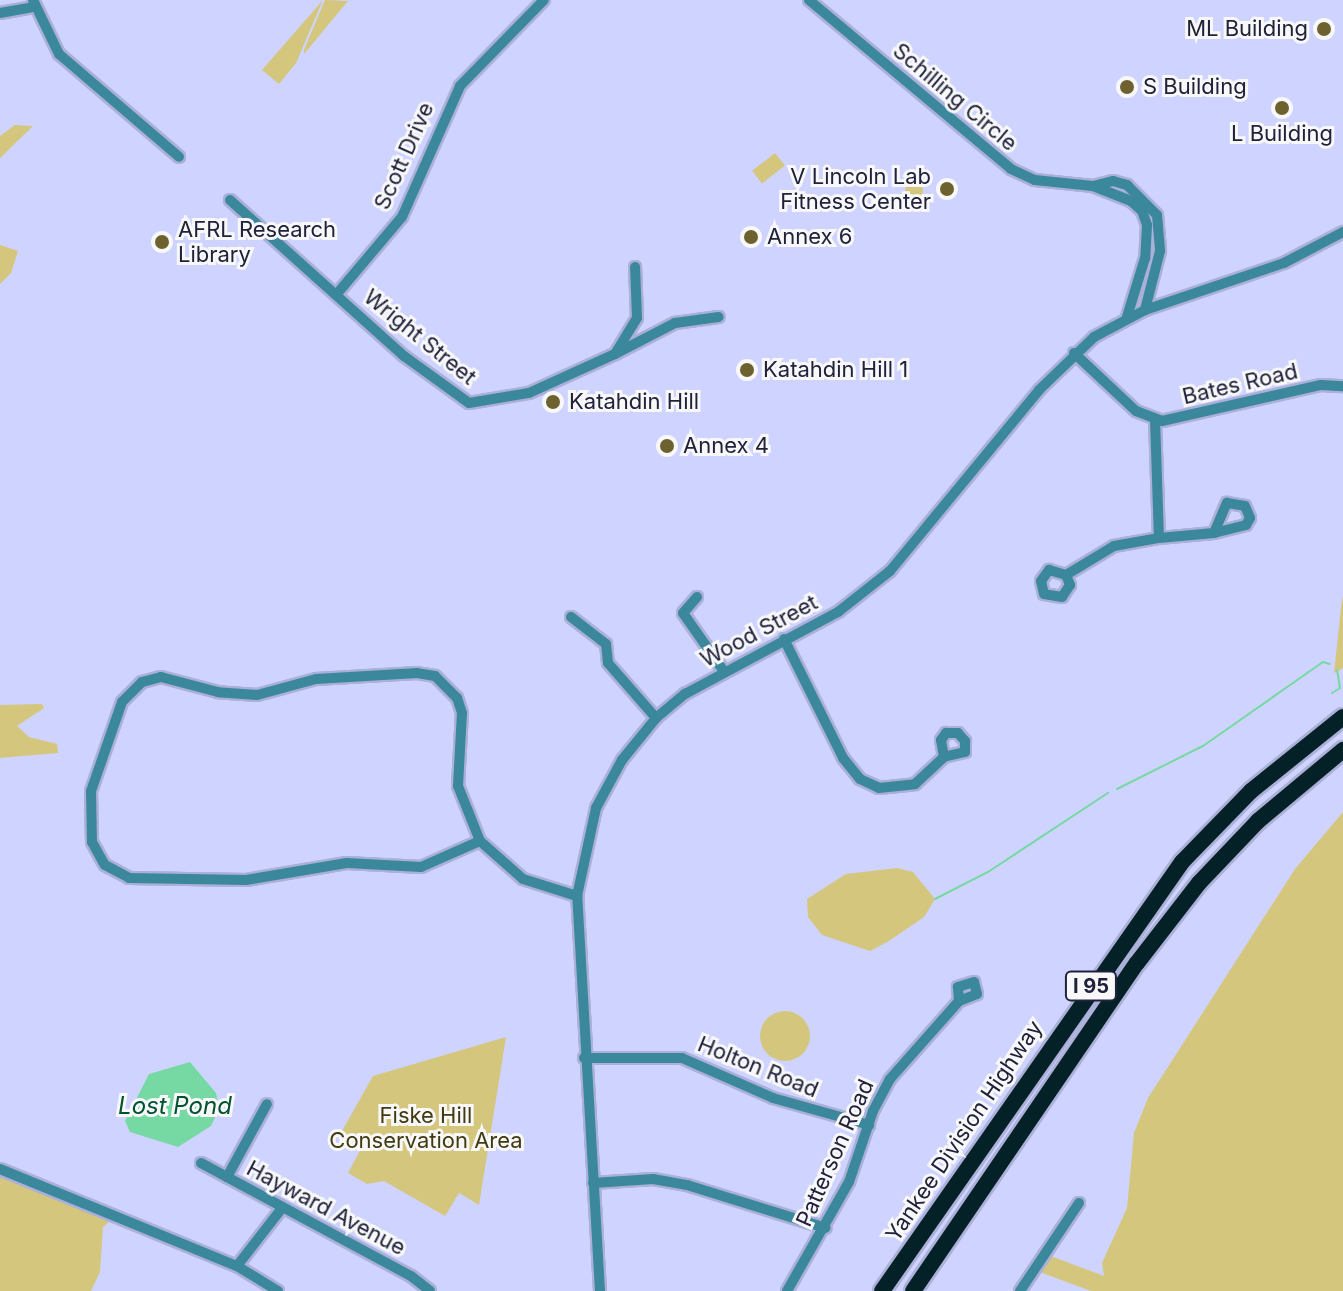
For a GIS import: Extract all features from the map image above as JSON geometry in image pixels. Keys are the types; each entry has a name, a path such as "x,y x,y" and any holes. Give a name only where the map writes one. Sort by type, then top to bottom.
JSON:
{"highway":[{"name":"Yankee Division Highway","path":"882,1291 1182,862 1251,791 1343,717"},
{"name":"I 95","path":"913,1291 1190,893 1258,821 1343,750"}],"street":[{"name":"Scott Drive","path":"336,295 402,217 460,86 544,0"},
{"name":"Schilling Circle","path":"809,0 992,157 1035,180 1093,186 1131,201 1147,225 1145,258 1127,317"},
{"path":"0,13 34,4 59,54 179,157"},
{"name":"Schilling Circle","path":"1093,186 1113,181 1127,185 1157,215 1160,251 1145,310"},
{"name":"Wright Street","path":"230,200 440,386 469,403 542,389 675,323 719,317"},
{"name":"Wood Street","path":"600,1291 584,1058 577,896 584,847 603,791 656,718 723,670 838,612 890,571 1074,353 1127,317 1284,263 1343,232"},
{"path":"615,354 637,318 635,267"},
{"name":"Bates Road","path":"1074,353 1136,411 1155,419 1179,419 1321,385 1343,386"},
{"path":"1155,419 1159,538"},
{"path":"1066,575 1114,546 1214,533"},
{"path":"697,597 683,613 723,670"},
{"path":"571,617 606,644 608,663 656,718"},
{"path":"784,639 843,758 860,779 879,788 903,789 927,778 944,757"},
{"path":"480,841 421,867 347,863 246,880 129,878 105,865 92,842 91,791 122,702 142,682 161,677 218,692 257,695 316,679 417,673 435,676 457,698 462,713 458,786 480,841 523,879 577,896"},
{"name":"Patterson Road","path":"787,1291 826,1228 849,1182 869,1125 890,1079 959,1001"},
{"name":"Holton Road","path":"584,1058 682,1058 773,1098 869,1125"},
{"path":"227,1177 267,1104"},
{"name":"Hayward Avenue","path":"201,1163 414,1277 430,1291"},
{"path":"0,1169 237,1266 278,1291"},
{"path":"593,1183 653,1179 687,1185 826,1228"},
{"path":"1020,1291 1079,1203"},
{"path":"237,1266 282,1208"}],"green space":[{"path":"323,0 296,63 279,84 262,70"},
{"path":"325,0 348,1 304,54 304,50"},
{"path":"15,125 33,126 0,158 0,136"},
{"path":"775,153 785,166 762,183 752,171"},
{"path":"914,182 923,191 914,200 905,191"},
{"path":"0,245 18,251 11,273 0,284"},
{"path":"1343,596 1343,668 1334,673 1341,608"},
{"path":"42,704 44,708 17,726 29,737 57,744 58,753 0,758 0,705"},
{"path":"1343,812 1343,1291 1091,1291 1037,1271 1048,1255 1104,1276 1102,1263 1127,1208 1134,1133 1148,1098 1295,869"},
{"path":"897,868 913,872 935,899 924,917 889,941 870,951 822,935 808,917 807,899 846,874"},
{"path":"785,1011 803,1018 810,1036 803,1054 785,1061 767,1054 760,1036 767,1018"},
{"name":"Fiske Hill Conservation Area","path":"506,1037 479,1205 459,1193 445,1216 384,1181 367,1184 348,1173 364,1143 342,1131 373,1076"},
{"path":"0,1176 111,1220 103,1227 100,1272 91,1291 0,1291"}],"water":[{"name":"Lost Pond","path":"190,1062 216,1093 219,1109 211,1126 178,1147 130,1132 125,1121 149,1074"}],"waterway":[{"path":"1117,789 1203,746 1323,662 1330,664"},
{"path":"1332,693 1340,688 1337,670"},
{"path":"935,899 988,872 1108,793"}],"place":[{"name":"ML Building","path":"1324,29"},
{"name":"S Building","path":"1127,87"},
{"name":"L Building","path":"1282,108"},
{"name":"V Lincoln Lab Fitness Center","path":"947,189"},
{"name":"Annex 6","path":"751,237"},
{"name":"AFRL Research Library","path":"162,242"},
{"name":"Katahdin Hill 1","path":"747,370"},
{"name":"Katahdin Hill","path":"553,402"},
{"name":"Annex 4","path":"667,446"}]}
